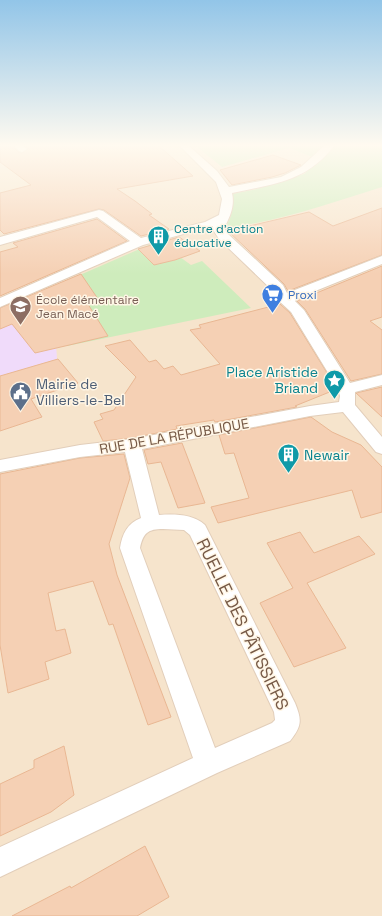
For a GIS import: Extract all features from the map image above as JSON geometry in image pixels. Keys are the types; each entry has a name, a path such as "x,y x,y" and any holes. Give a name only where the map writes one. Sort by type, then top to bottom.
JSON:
{"street":[{"path":"237,189 226,191 228,206 218,228 223,236 278,288 283,297 288,300 297,310 347,398 382,448"},
{"path":"0,241 99,212 139,242"},
{"path":"0,303 139,242 209,224 224,217"},
{"path":"288,300 292,295 382,260"},
{"name":"RUE DE LA RÉPUBLIQUE","path":"0,466 73,452 132,445 310,411 347,398 382,380"},
{"path":"132,445 151,521 141,526 135,533 131,539 130,548 208,764"},
{"name":"RUELLE DES PÂTISSIERS","path":"0,862 208,764 281,732 288,724 286,711 198,530 194,525 187,523 151,521"}],"shaded area":[{"path":"0,189 382,189 382,916 0,916"},
{"name":"École élémentaire Jean Macé","path":"0,310 56,344 57,359 0,376"}],"green space":[{"path":"257,189 376,189 285,217 225,228 232,212 232,194"},
{"path":"158,241 191,265 202,261 251,308 67,346 27,298"}],"building":[{"path":"16,189 118,189 117,189 152,214 149,215 169,229 141,236 104,210 99,209 4,234 0,230 0,193"},
{"path":"382,208 382,255 288,291 284,284 228,231 309,212 333,226"},
{"path":"97,219 127,241 0,296 0,252 18,247 13,243"},
{"path":"179,237 200,251 175,260 154,265 138,249"},
{"path":"382,266 382,317 370,321 382,330 382,374 351,381 305,309 297,301"},
{"path":"81,274 98,299 86,301 108,336 35,353 12,324 0,329 0,308"},
{"path":"280,304 290,313 337,389 295,406 297,407 215,422 214,420 176,426 177,429 132,438 103,441 94,422 103,419 100,414 114,410 136,377 105,346 130,340 149,362 156,360 164,369 173,366 181,375 220,364 190,330 201,328 199,325"},
{"path":"58,359 78,383 31,399 42,417 0,431 0,376"},
{"path":"382,387 382,417 356,393"},
{"path":"311,417 332,432 361,445 382,467 382,512 361,518 352,490 218,523 211,507 249,498 234,453 225,454 219,435"},
{"path":"182,443 205,503 178,508 161,462 148,464 144,450"},
{"path":"124,454 130,478 109,544 117,575 171,717 148,725 113,624 109,625 93,581 48,593 56,631 65,629 71,653 45,662 49,679 8,693 0,645 0,474 80,458"},
{"path":"300,532 314,553 359,536 375,554 307,583 346,648 294,667 260,603 293,588 267,543"},
{"path":"64,746 74,795 51,812 0,836 0,784 34,768 34,760"},
{"path":"145,846 169,897 137,916 12,916 70,886 71,888"}],"place":[{"name":"Centre d'action éducative","path":"159,256"},
{"name":"Proxi","path":"273,314"},
{"name":"École élémentaire Jean Macé","path":"21,326"},
{"name":"Place Aristide Briand","path":"334,400"},
{"name":"Mairie de Villiers-le-Bel","path":"20,412"},
{"name":"Newair","path":"289,474"}]}
